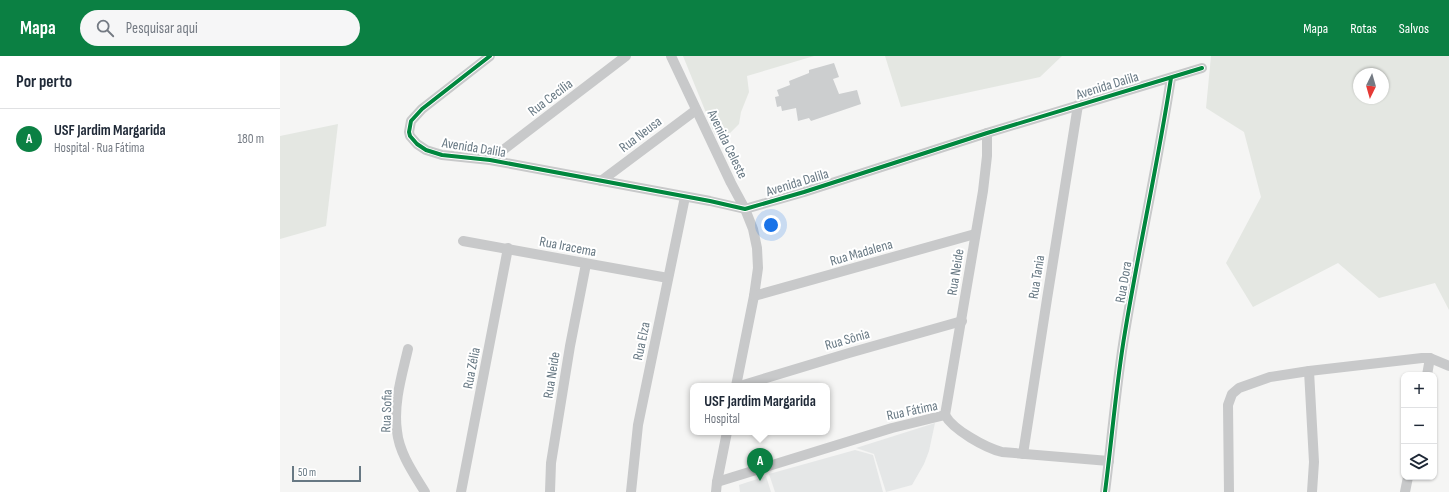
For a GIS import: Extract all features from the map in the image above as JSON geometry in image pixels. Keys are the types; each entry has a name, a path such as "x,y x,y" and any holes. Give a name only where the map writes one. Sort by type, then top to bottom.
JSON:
{"street":[{"name":"Avenida Dalila","path":"490,56 422,109 411,120 409,127 410,136 417,144 426,150 442,155 490,160 710,201 745,209 804,192 987,133 1202,68"},
{"name":"Rua Cecília","path":"490,160 626,56"},
{"name":"Avenida Celeste","path":"671,56 731,183 745,209 753,229 757,248 758,268 754,296 737,383"},
{"name":"Rua Dora","path":"1106,492 1124,333 1163,130 1171,78"},
{"name":"Rua Tania","path":"1023,454 1078,105"},
{"name":"Rua Neusa","path":"601,181 696,110"},
{"name":"Rua Neide","path":"945,415 962,322 986,170 987,133"},
{"name":"Rua Elza","path":"631,492 638,425 685,197"},
{"name":"Rua Madalena","path":"754,296 975,234"},
{"name":"Rua Iracema","path":"463,241 668,278"},
{"name":"Rua Zélia","path":"461,492 508,248"},
{"name":"Rua Neide","path":"550,492 551,463 570,346 586,264"},
{"name":"Rua Sônia","path":"750,383 849,353 962,322"},
{"name":"Rua Sofia","path":"408,349 398,396 397,431 403,451 425,492"},
{"path":"1229,492 1228,405 1230,398 1239,388 1270,377 1406,360 1430,358 1449,366"},
{"path":"1428,372 1430,358"},
{"path":"1309,371 1314,462 1312,492"},
{"name":"Rua Fátima","path":"716,487 892,428 945,415 948,420 971,438 992,449 1002,452 1109,461"},
{"path":"716,487 726,435"},
{"path":"1405,492 1407,480"}],"shaded area":[{"path":"683,56 814,56 747,76 749,92 741,112 739,124 730,133 715,135"},
{"path":"885,56 1062,56 1040,77 901,107"},
{"path":"1211,56 1449,56 1449,310 1435,283 1379,298 1338,263 1253,307 1226,263 1261,197 1244,132 1206,108"},
{"path":"338,124 326,226 280,239 280,136"},
{"path":"935,423 929,451 924,464 912,485 886,492 874,454 856,448"},
{"path":"855,450 873,455 883,492 775,492 769,474"},
{"path":"766,476 771,492 740,492 739,485"}],"building":[{"path":"834,63 839,77 833,79 839,94 857,90 861,104 811,121 809,118 798,121 796,108 782,111 781,106 777,107 775,97 779,96 777,90 790,85 789,81 809,73 809,70"}],"cycle path":[{"path":"490,56 422,109 411,121 409,132 410,136 417,144 426,150 442,155 490,160 710,201 745,209 804,192 987,133 1202,68"},
{"path":"1105,492 1125,332 1171,78"}],"place":[{"name":"USF Jardim Margarida","path":"760,481"}]}
